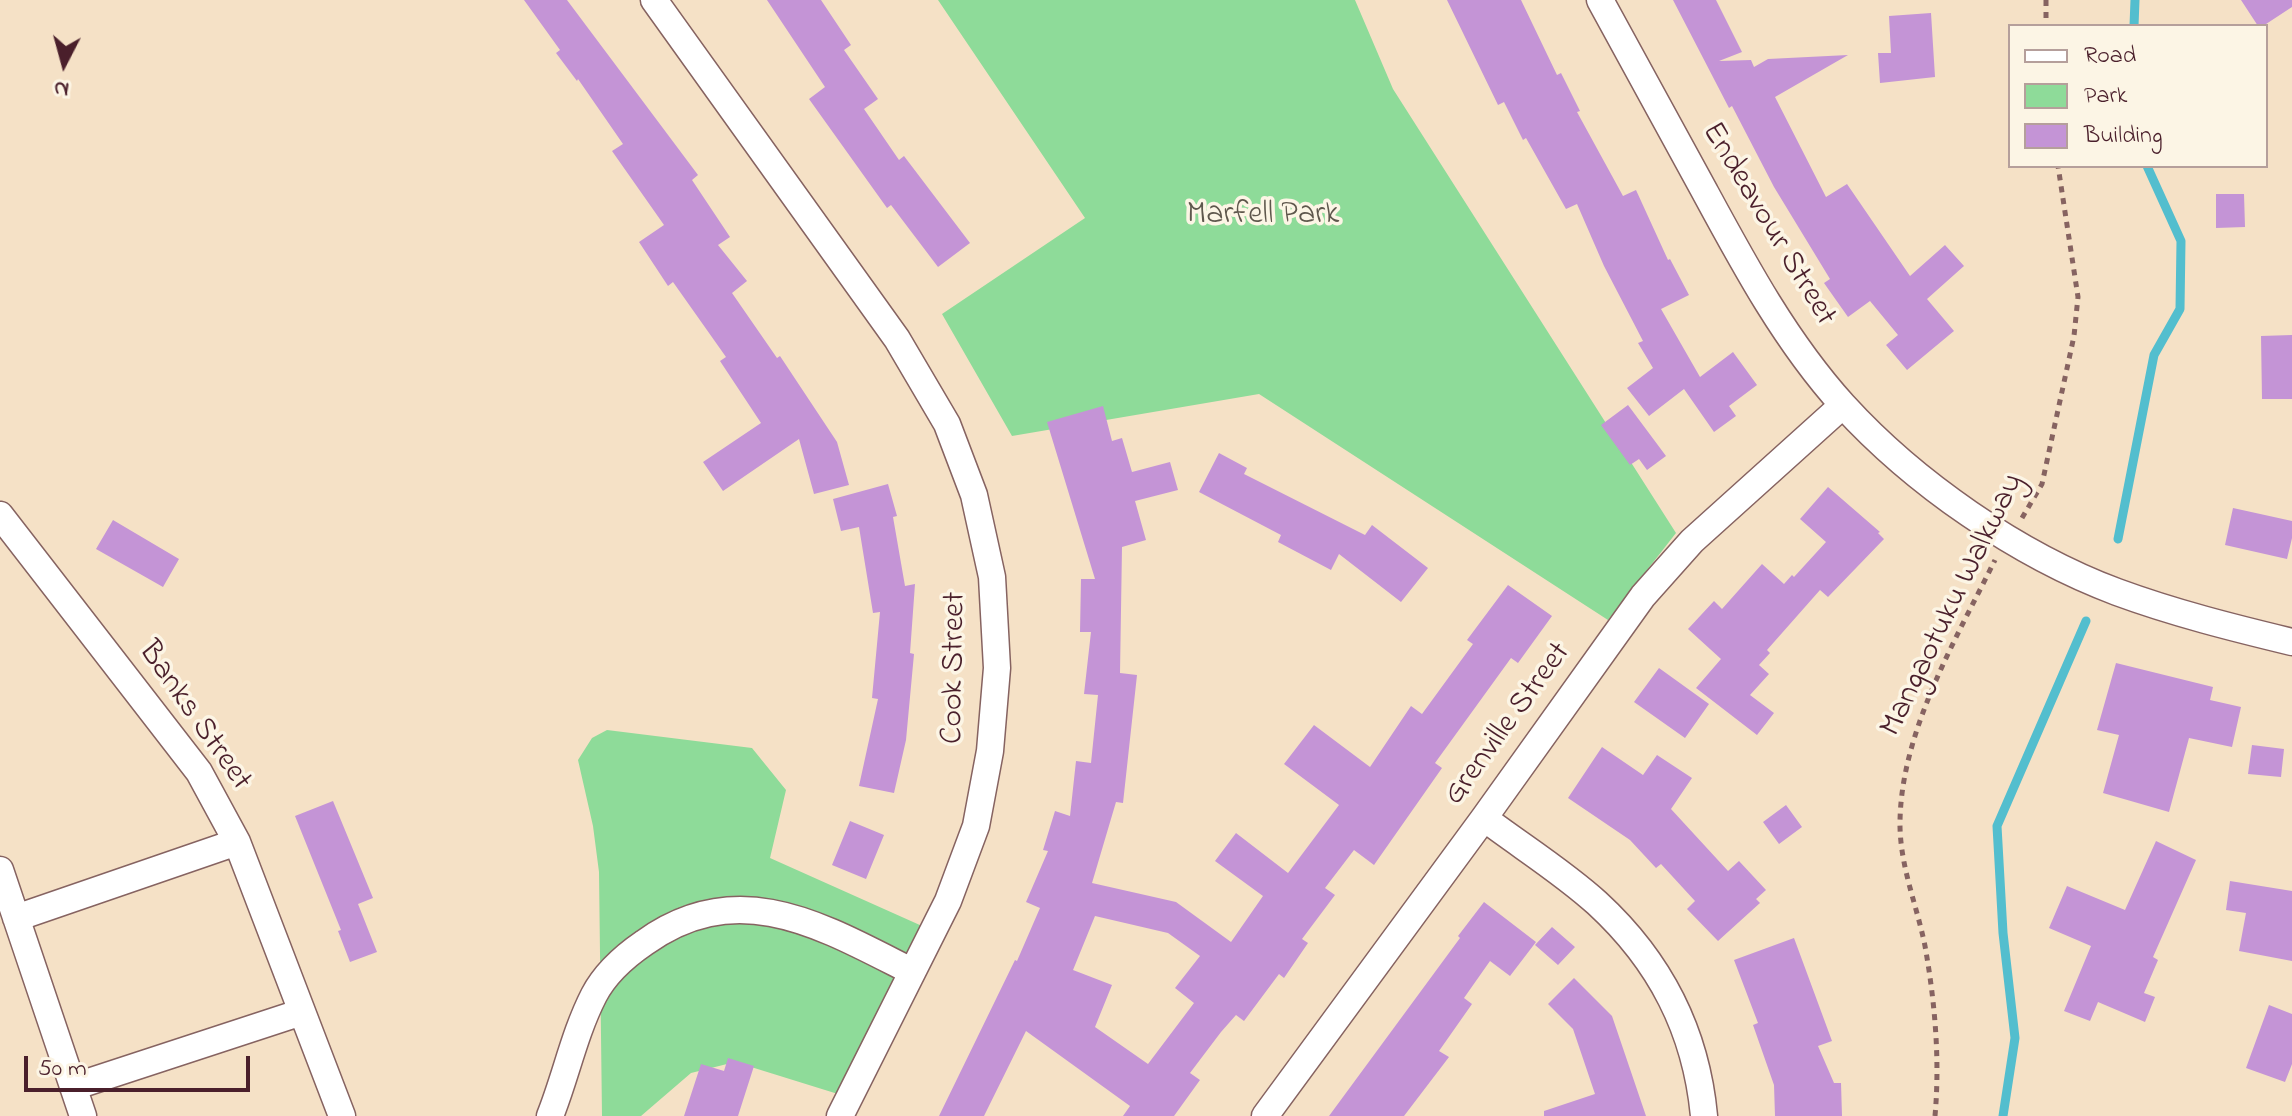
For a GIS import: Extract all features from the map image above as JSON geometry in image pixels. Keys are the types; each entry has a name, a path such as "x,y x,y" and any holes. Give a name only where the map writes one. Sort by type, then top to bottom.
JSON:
{"street":[{"name":"Cook Street","path":"654,0 897,339 947,424 974,495 992,577 997,668 990,751 976,826 948,901 840,1116"},
{"name":"Endeavour Street","path":"1600,0 1754,282 1795,344 1843,405 1892,452 1944,495 2009,539 2116,592 2292,642"},
{"name":"Grenville Street","path":"1265,1116 1643,596 1692,541 1843,405"},
{"name":"Banks Street","path":"3,525 199,772 237,842 342,1116"},
{"path":"1484,818 1596,902 1642,951 1669,991 1687,1035 1702,1091 1704,1116"},
{"path":"16,918 237,842"},
{"path":"0,870 83,1116"},
{"path":"550,1116 576,1037 595,993 625,956 660,931 699,915 758,909 809,922 911,971"},
{"path":"73,1087 302,1012"}],"path":[{"path":"2046,0 2046,24"},
{"name":"Mangaotuku Walkway","path":"1935,1116 1939,1070 1932,1004 1924,945 1907,884 1900,827 1907,760 1937,681 1995,560 2042,484 2074,336 2078,297 2058,168"}],"green space":[{"name":"Marfell Park","path":"938,0 1355,0 1393,89 1676,533 1608,620 1259,394 1012,436 942,314 1085,218"},
{"path":"607,730 752,748 786,790 770,858 931,930 854,1099 735,1062 691,1073 641,1116 602,1116 599,872 593,826 578,760 592,738"}],"building":[{"path":"524,0 567,0 698,175 692,180 730,237 718,245 747,281 732,293 777,358 780,356 837,442 849,485 814,494 799,439 723,491 703,462 761,423 720,361 726,357 673,282 668,286 639,242 664,225 612,151 623,144 556,53 560,50"},
{"path":"767,0 821,0 851,45 844,50 878,99 864,109 899,160 904,156 970,243 938,267 891,205 887,208 809,99 825,87"},
{"path":"1447,0 1521,0 1557,75 1561,73 1580,111 1577,112 1623,196 1636,190 1668,260 1689,295 1661,309 1700,377 1733,352 1757,385 1729,406 1736,416 1714,432 1684,389 1649,416 1627,388 1653,368 1638,343 1643,341 1604,266 1577,204 1566,209 1526,138 1523,140 1504,102 1498,105"},
{"path":"1673,0 1716,0 1742,52 1719,61 1751,60 1754,67 1768,59 1848,55 1775,97 1826,197 1847,184 1910,276 1945,245 1964,266 1927,299 1954,331 1907,370 1886,345 1898,335 1870,301 1848,317 1824,283 1830,279 1774,187 1732,106 1729,108"},
{"path":"2241,0 2292,0 2292,7 2266,24 2257,24"},
{"path":"1931,13 1935,77 1880,83 1878,53 1891,53 1889,16"},
{"path":"2216,194 2244,194 2245,227 2216,228"},
{"path":"2292,335 2292,399 2262,399 2261,336"},
{"path":"1628,405 1666,456 1647,470 1639,459 1630,465 1601,425"},
{"path":"1103,406 1112,441 1122,438 1132,472 1170,462 1178,490 1135,501 1146,540 1122,547 1120,673 1137,675 1123,803 1116,802 1092,883 1176,902 1231,942 1263,896 1215,861 1236,833 1288,873 1339,805 1284,764 1314,725 1370,767 1411,706 1422,714 1473,644 1467,640 1508,585 1552,616 1518,663 1511,658 1435,763 1442,768 1374,865 1354,850 1325,888 1335,895 1302,939 1308,943 1284,978 1279,974 1244,1021 1236,1015 1221,1032 1190,1073 1200,1080 1174,1116 1123,1116 1130,1106 1026,1031 984,1116 939,1116 1017,961 1040,908 1026,902 1048,851 1043,850 1055,811 1070,816 1076,761 1091,763 1098,695 1084,694 1091,632 1080,632 1081,579 1095,579 1047,422","holes":["1095,916 1168,933 1200,956 1175,988 1194,1003 1148,1064 1095,1027 1112,985 1073,970"]},
{"path":"1219,453 1247,468 1244,474 1365,535 1372,525 1428,568 1401,602 1339,554 1331,570 1278,542 1281,535 1199,492"},
{"path":"888,484 897,516 893,517 905,586 915,584 910,653 914,654 906,740 894,793 859,786 878,699 872,698 880,612 873,613 859,527 841,531 833,499"},
{"path":"1828,487 1880,532 1884,539 1828,597 1820,590 1767,650 1770,653 1759,665 1769,674 1750,695 1774,713 1757,735 1696,688 1721,659 1688,629 1714,601 1722,609 1762,564 1784,584 1792,575 1794,577 1826,542 1800,519"},
{"path":"2233,508 2292,521 2287,559 2225,545"},
{"path":"113,520 179,559 163,587 96,549"},
{"path":"2116,663 2213,687 2210,700 2241,707 2232,747 2189,738 2169,812 2103,793 2119,735 2097,730"},
{"path":"1659,668 1709,704 1685,738 1634,702"},
{"path":"2252,745 2284,749 2281,777 2248,774"},
{"path":"1602,747 1643,775 1657,755 1692,778 1671,809 1728,871 1739,861 1766,890 1756,899 1760,903 1718,941 1687,909 1695,901 1661,864 1656,868 1630,840 1568,798"},
{"path":"333,801 373,898 358,904 377,952 350,962 338,931 341,930 295,816"},
{"path":"1786,805 1802,827 1779,844 1763,822"},
{"path":"850,821 884,835 866,879 832,865"},
{"path":"2156,841 2196,860 2153,957 2158,960 2144,993 2155,997 2145,1022 2098,1002 2090,1021 2064,1011 2091,946 2049,928 2067,886 2125,910"},
{"path":"2230,881 2292,891 2292,961 2239,951 2246,913 2226,910"},
{"path":"1484,902 1536,942 1510,976 1490,961 1464,998 1472,1004 1439,1051 1449,1057 1404,1116 1329,1116 1460,938 1458,936"},
{"path":"1552,927 1575,947 1558,965 1535,945"},
{"path":"1794,938 1832,1041 1818,1046 1834,1083 1841,1083 1842,1116 1775,1116 1774,1085 1753,1025 1758,1023 1734,960"},
{"path":"1574,978 1612,1016 1646,1116 1544,1116 1544,1111 1595,1094 1573,1029 1548,1004"},
{"path":"2269,1005 2292,1014 2292,1064 2285,1082 2246,1068"},
{"path":"728,1058 754,1066 738,1116 684,1116 701,1064 724,1071"}],"waterway":[{"path":"2134,24 2135,0"},
{"path":"2118,539 2154,355 2180,309 2181,241 2148,168"},
{"path":"2003,1116 2015,1038 2003,933 1997,826 2086,621"}]}
